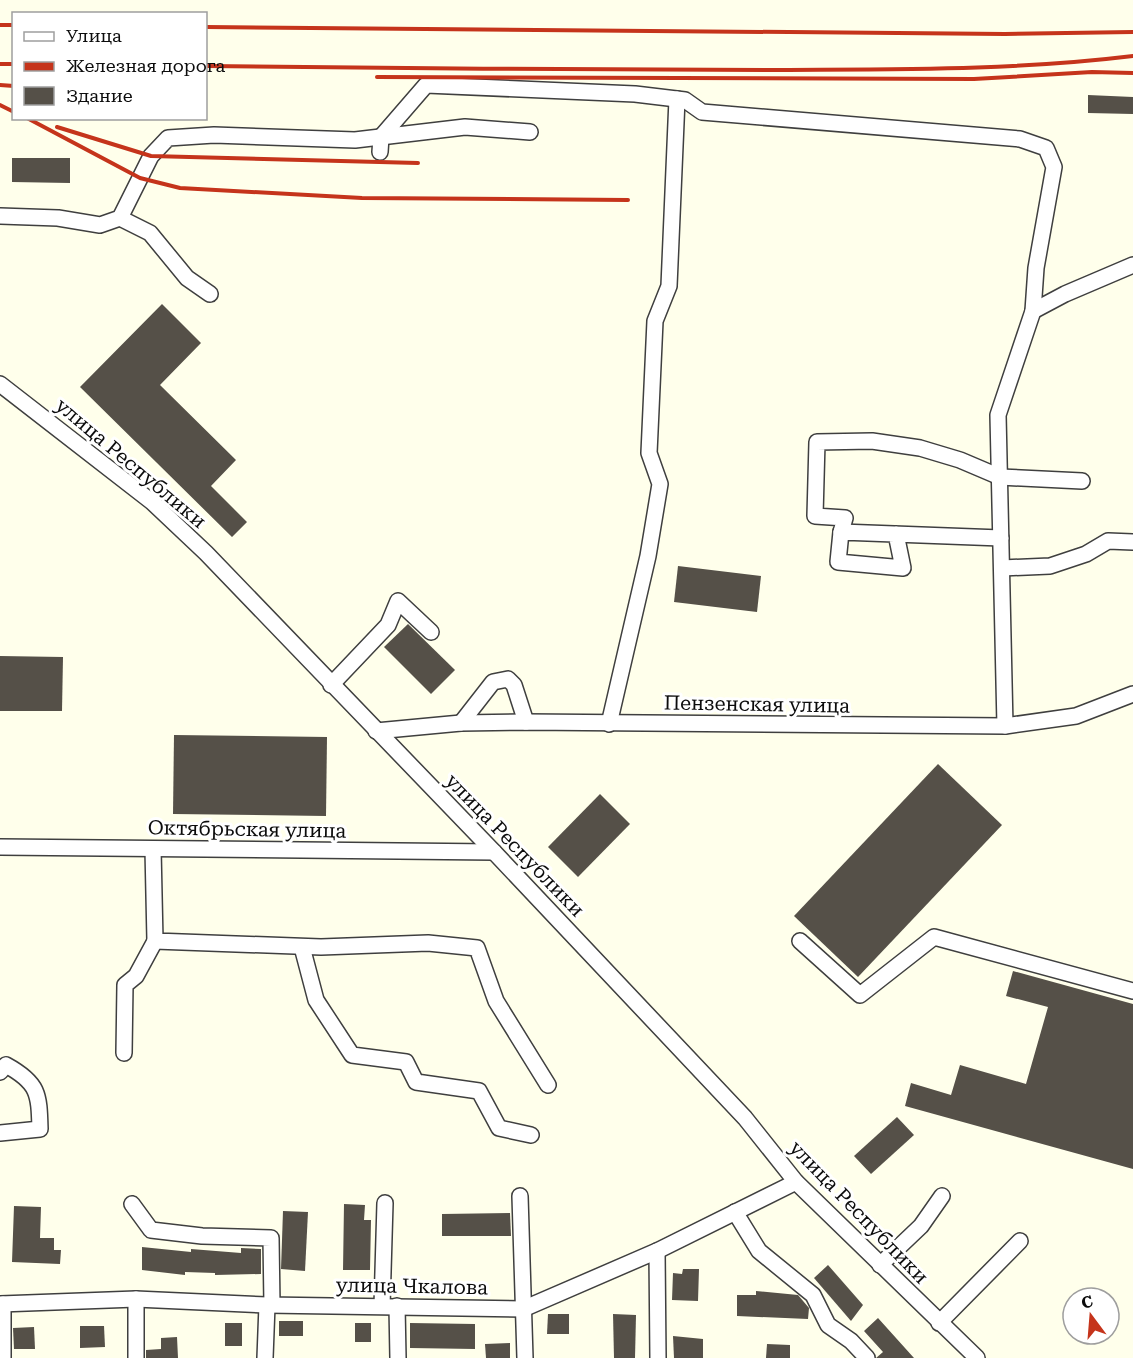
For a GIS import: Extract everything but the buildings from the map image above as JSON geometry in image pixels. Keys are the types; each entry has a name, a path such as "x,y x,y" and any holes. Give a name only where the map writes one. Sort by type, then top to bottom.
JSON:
{"street":[{"path":"380,145 426,85 635,94 685,100 702,112 1020,139 1046,148 1054,167 1036,268 1033,311 998,415 1005,726"},
{"path":"609,724 648,556 660,484 649,453 655,321 669,286 677,99"},
{"path":"0,216 58,218 100,225 120,218 151,156 168,138 214,135 355,140 380,145 465,127 530,132"},
{"path":"120,218 150,233 187,278 210,294"},
{"path":"1033,311 1133,264"},
{"name":"улица Республики","path":"0,384 152,502 206,553 494,852 745,1118 796,1182 977,1358"},
{"path":"896,534 903,568 838,562 845,518 815,516 817,442 873,441 920,448 960,460 1000,477 1082,481"},
{"path":"841,532 1001,538"},
{"path":"1002,568 1050,566 1086,554 1108,541 1133,542"},
{"path":"331,685 388,625 398,602 431,632"},
{"path":"461,723 494,682 501,679 508,679 514,685 526,722"},
{"name":"Пензенская улица","path":"376,731 461,723 526,722 1005,726 1076,717 1133,694"},
{"name":"Октябрьская улица","path":"0,847 494,852"},
{"path":"124,1053 125,985 136,976 155,941 153,849"},
{"path":"800,941 860,995 933,937 1133,991"},
{"path":"155,941 302,947 428,943 477,948 496,1001 548,1085"},
{"path":"302,947 316,1000 351,1055 406,1062 416,1082 479,1091 499,1128 531,1135"},
{"path":"0,1072 6,1065 26,1076 39,1095 40,1129 0,1133"},
{"name":"улица Чкалова","path":"2,1304 136,1299 270,1305 523,1309 657,1251 796,1182"},
{"path":"520,1196 525,1358"},
{"path":"880,1265 921,1226 942,1196"},
{"path":"385,1203 390,1306 398,1358"},
{"path":"132,1204 151,1230 202,1236 271,1238 266,1358"},
{"path":"735,1212 759,1251 813,1295 828,1325 851,1341 867,1358"},
{"path":"939,1323 1020,1241"},
{"path":"657,1251 658,1358"},
{"path":"136,1299 136,1358"},
{"path":"2,1304 3,1358"}],"railway":[{"path":"0,25 12,25"},
{"path":"207,27 1005,34 1133,32"},
{"path":"207,66 625,70 903,69 995,67 1133,56"},
{"path":"0,64 12,64"},
{"path":"377,77 974,79 1092,72 1133,73"},
{"path":"0,85 12,86"},
{"path":"0,105 12,111"},
{"path":"31,120 140,178 180,188 362,198 628,200"},
{"path":"57,127 151,156 418,163"}]}
